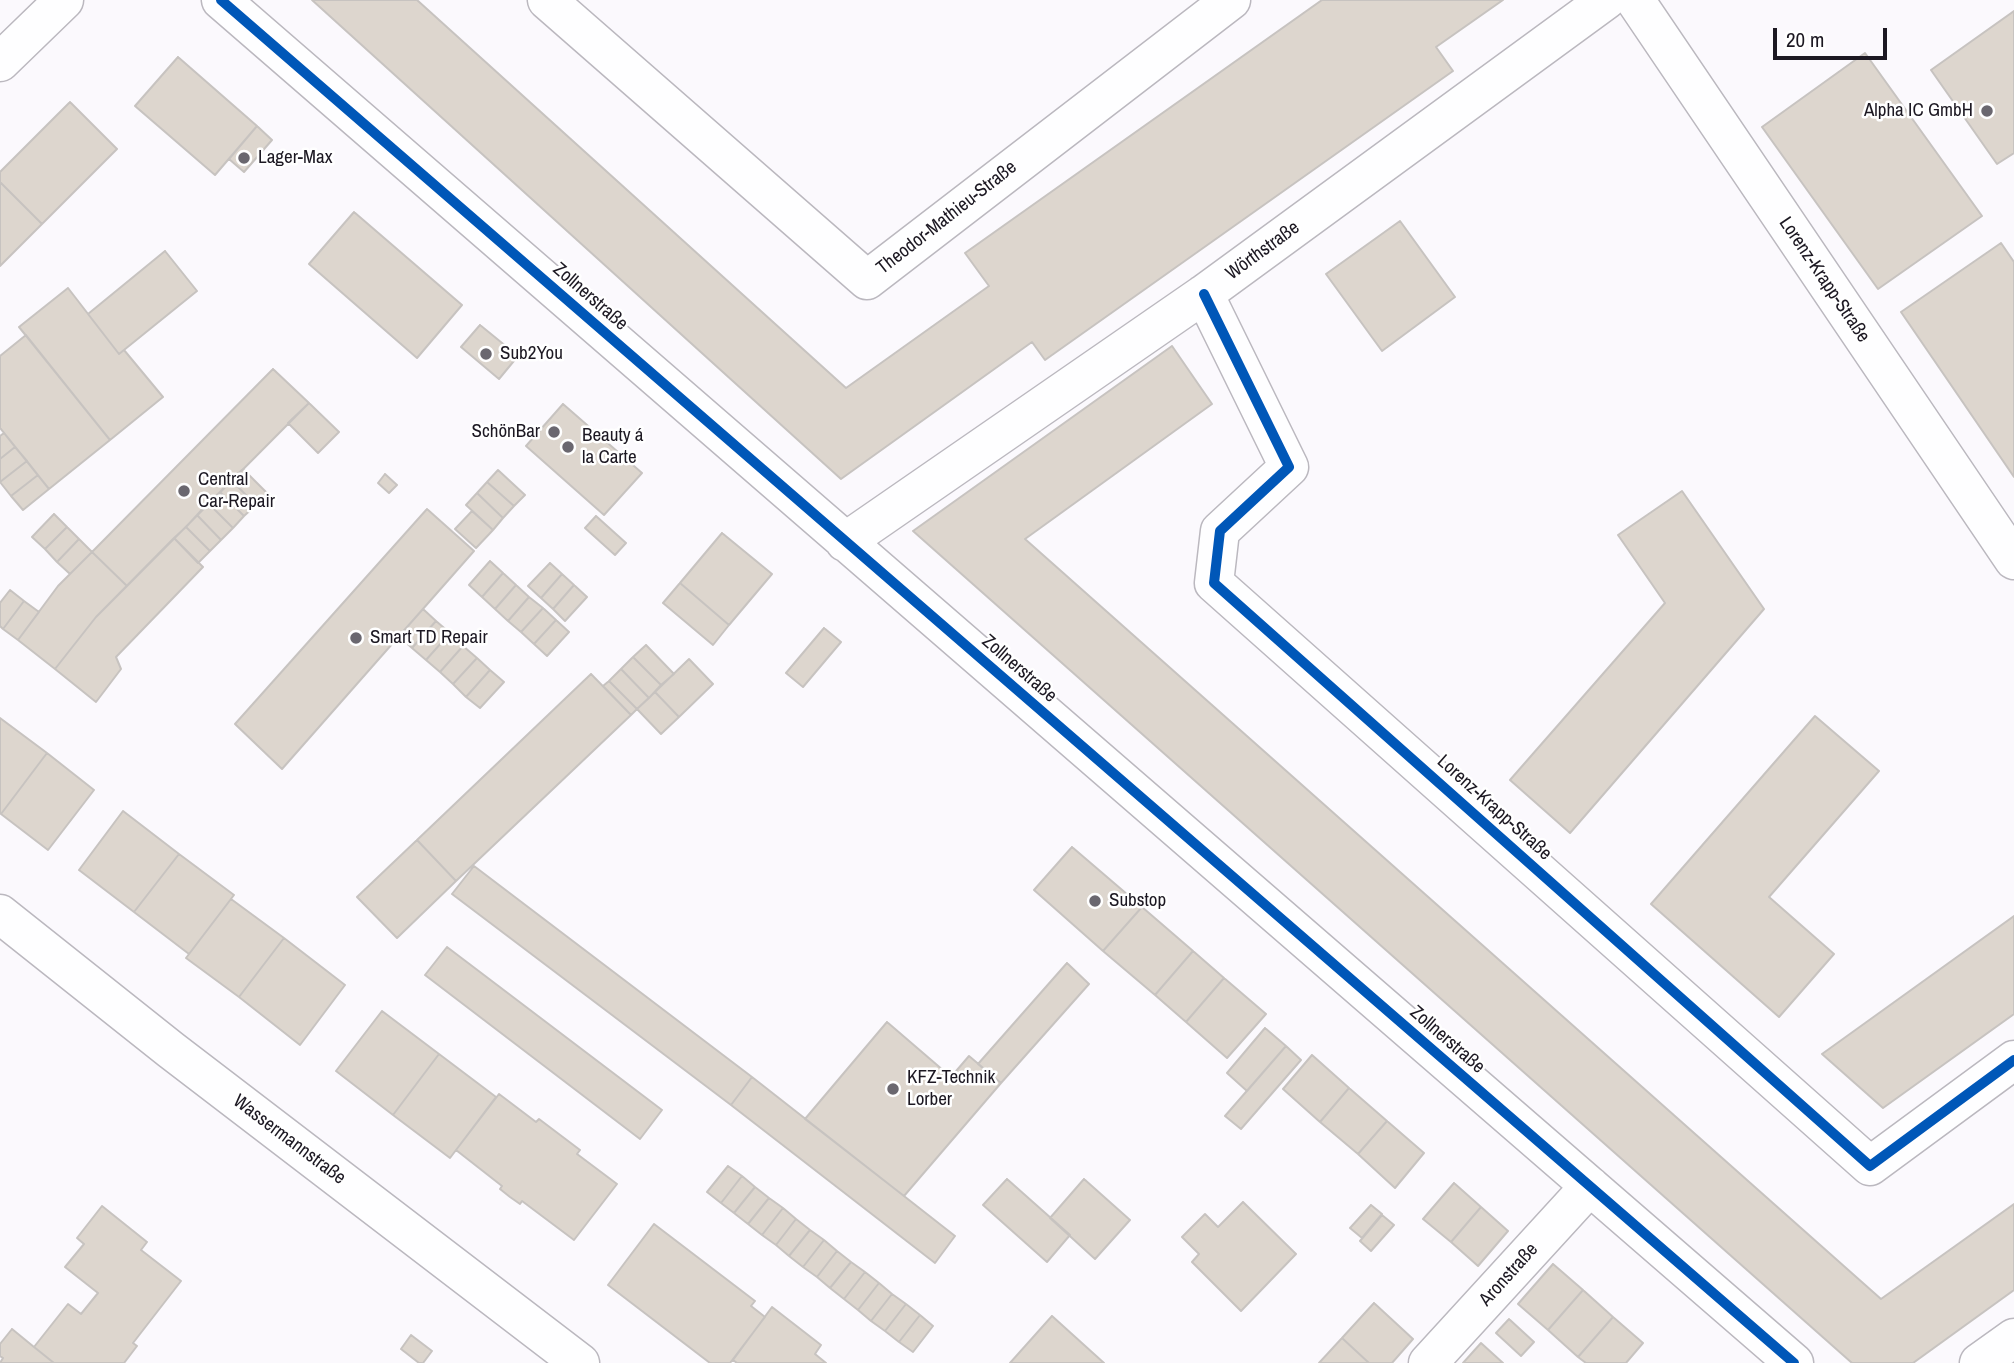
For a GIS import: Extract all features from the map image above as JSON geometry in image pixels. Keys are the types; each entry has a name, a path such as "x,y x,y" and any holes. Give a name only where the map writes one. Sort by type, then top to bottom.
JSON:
{"street":[{"path":"0,62 64,0"},
{"name":"Zollnerstraße","path":"221,0 1794,1363"},
{"name":"Theodor-Mathieu-Straße","path":"547,0 867,280 1231,0"},
{"name":"Wörthstraße","path":"845,542 1204,294 1606,0"},
{"name":"Lorenz-Krapp-Straße","path":"1635,0 2014,560"},
{"name":"Lorenz-Krapp-Straße","path":"1204,294 1289,467 1220,531 1214,583 1870,1166 2014,1060"},
{"name":"Wassermannstraße","path":"0,914 170,1050 580,1363"},
{"name":"Aronstraße","path":"1428,1363 1590,1186"},
{"path":"1980,1363 2014,1338"}],"building":[{"path":"312,0 417,0 846,388 989,286 965,253 1322,0 1503,0 1436,47 1453,71 1045,360 1032,342 841,479"},
{"name":"Alpha IC GmbH","path":"2014,11 2014,153 1997,164 1931,70"},
{"path":"1865,53 1982,216 1878,289 1762,127"},
{"path":"178,57 257,126 215,175 135,106"},
{"path":"70,102 117,149 42,224 0,182 0,172"},
{"path":"257,126 272,140 244,172 229,159"},
{"path":"0,182 42,224 0,266"},
{"path":"354,212 462,305 417,358 309,264"},
{"path":"1400,221 1455,297 1382,351 1326,274"},
{"path":"2001,243 2014,262 2014,477 1901,312"},
{"path":"165,251 197,291 119,354 88,314"},
{"path":"68,288 119,354 124,350 163,397 110,440 19,327"},
{"path":"480,325 518,356 499,379 461,347"},
{"path":"26,335 110,440 49,489 0,428 0,356"},
{"path":"1172,346 1212,404 1025,539 1881,1299 2014,1204 2014,1290 1913,1363 1852,1363 913,531"},
{"path":"273,369 309,403 127,586 92,552"},
{"path":"309,403 339,432 318,453 288,423"},
{"path":"563,404 642,473 604,515 526,446"},
{"path":"4,433 15,447 0,459 0,436"},
{"path":"15,447 27,461 0,482 0,459"},
{"path":"27,461 38,475 11,496 0,482"},
{"path":"243,469 267,493 256,505 231,480"},
{"path":"498,470 525,495 514,506 487,482"},
{"path":"385,474 397,485 389,493 378,483"},
{"path":"38,475 49,489 23,510 11,496"},
{"path":"231,480 256,505 244,516 220,492"},
{"path":"487,482 514,506 503,518 477,493"},
{"path":"1682,491 1764,609 1570,833 1510,780 1665,603 1618,535"},
{"path":"220,492 244,516 233,528 208,503"},
{"path":"477,493 503,518 493,530 466,505"},
{"path":"208,503 233,528 221,540 197,515"},
{"path":"427,509 474,551 282,769 235,724"},
{"path":"472,511 493,530 476,548 455,529"},
{"path":"54,514 67,527 45,549 32,537"},
{"path":"197,515 221,540 210,551 186,527"},
{"path":"596,516 626,543 615,555 585,528"},
{"path":"67,527 79,539 57,562 45,549"},
{"path":"186,527 210,551 198,563 174,538"},
{"path":"722,533 772,574 729,625 680,583"},
{"path":"174,538 203,567 116,657 121,669 96,702 55,669 96,617"},
{"path":"79,539 92,552 70,574 57,562"},
{"path":"92,552 127,586 96,617 55,669 18,640 58,586"},
{"path":"490,561 503,573 482,597 469,585"},
{"path":"550,563 562,574 541,598 528,586"},
{"path":"503,573 516,585 495,609 482,597"},
{"path":"562,574 574,585 553,609 541,598"},
{"path":"680,583 729,625 713,645 663,603"},
{"path":"516,585 529,597 508,621 495,609"},
{"path":"574,585 587,597 565,621 553,609"},
{"path":"10,590 24,601 3,629 0,626 0,603"},
{"path":"529,597 543,608 521,632 508,621"},
{"path":"24,601 39,612 18,640 3,629"},
{"path":"543,608 556,620 534,644 521,632"},
{"path":"423,609 436,621 412,648 399,636"},
{"path":"556,620 569,632 547,656 534,644"},
{"path":"436,621 450,633 426,660 412,648"},
{"path":"824,628 841,642 803,687 786,673"},
{"path":"450,633 463,646 440,672 426,660"},
{"path":"646,645 674,674 661,685 633,657"},
{"path":"463,646 477,658 453,684 440,672"},
{"path":"633,657 661,685 649,698 621,669"},
{"path":"477,658 490,670 466,697 453,684"},
{"path":"689,659 713,684 679,717 655,692"},
{"path":"621,669 649,698 637,709 609,681"},
{"path":"490,670 504,682 480,708 466,697"},
{"path":"591,674 631,715 456,881 417,840"},
{"path":"609,681 637,709 631,715 603,686"},
{"path":"655,692 679,717 661,734 637,709"},
{"path":"1815,716 1879,771 1769,897 1834,954 1779,1017 1651,904"},
{"path":"0,718 47,753 1,814 0,813"},
{"path":"47,753 94,790 48,850 1,814"},
{"path":"123,811 179,854 134,912 79,870"},
{"path":"417,840 456,881 397,938 357,897"},
{"path":"1072,847 1142,907 1103,951 1034,890"},
{"path":"179,854 234,895 189,954 134,912"},
{"path":"474,866 752,1077 731,1105 452,894"},
{"path":"231,899 284,938 239,997 186,958"},
{"path":"1142,907 1193,951 1155,995 1103,951"},
{"path":"2014,916 2014,1014 1883,1108 1822,1054"},
{"path":"284,938 345,985 300,1045 239,997"},
{"path":"447,947 662,1110 640,1139 425,975"},
{"path":"1193,951 1224,978 1186,1022 1155,995"},
{"path":"1067,963 1089,984 1001,1083 978,1064"},
{"path":"1224,978 1266,1014 1227,1058 1186,1022"},
{"path":"382,1011 439,1054 393,1115 336,1071"},
{"path":"887,1022 951,1077 969,1056 1001,1083 904,1196 805,1119"},
{"path":"1265,1028 1286,1046 1247,1091 1227,1073"},
{"path":"1286,1046 1301,1060 1241,1129 1225,1116"},
{"path":"439,1054 496,1097 450,1158 393,1115"},
{"path":"1312,1055 1349,1088 1320,1122 1283,1089"},
{"path":"752,1077 955,1236 935,1263 731,1105"},
{"path":"1349,1088 1387,1121 1358,1154 1320,1122"},
{"path":"499,1094 536,1122 539,1119 580,1150 577,1154 617,1184 574,1240 522,1201 520,1204 510,1197 500,1189 502,1186 456,1150"},
{"path":"1387,1121 1424,1153 1395,1188 1358,1154"},
{"path":"728,1166 742,1176 721,1203 707,1192"},
{"path":"742,1176 755,1187 734,1213 721,1203"},
{"path":"1007,1179 1070,1235 1047,1262 983,1205"},
{"path":"1084,1179 1130,1220 1095,1259 1050,1218"},
{"path":"1454,1183 1481,1207 1451,1242 1423,1219"},
{"path":"755,1187 769,1198 748,1224 734,1213"},
{"path":"769,1198 783,1208 762,1235 748,1224"},
{"path":"1243,1202 1296,1254 1241,1311 1192,1262 1199,1254 1182,1237 1205,1214 1218,1227"},
{"path":"1371,1205 1382,1214 1362,1238 1350,1228"},
{"path":"102,1206 147,1242 141,1250 181,1281 133,1343 137,1346 124,1363 54,1363 34,1347 68,1304 81,1314 98,1293 65,1267 84,1244 77,1238"},
{"path":"1481,1207 1508,1231 1478,1266 1451,1242"},
{"path":"783,1208 796,1219 776,1245 762,1235"},
{"path":"1382,1215 1394,1225 1371,1251 1360,1241"},
{"path":"796,1219 810,1230 789,1256 776,1245"},
{"path":"654,1224 755,1301 751,1306 765,1317 730,1363 710,1363 608,1285"},
{"path":"810,1230 824,1240 803,1267 789,1256"},
{"path":"824,1240 837,1251 817,1277 803,1267"},
{"path":"837,1251 851,1262 830,1288 817,1277"},
{"path":"851,1262 865,1272 844,1299 830,1288"},
{"path":"1553,1264 1583,1290 1548,1330 1518,1304"},
{"path":"865,1272 879,1283 858,1310 844,1299"},
{"path":"879,1283 892,1294 871,1321 858,1310"},
{"path":"1583,1290 1613,1317 1578,1357 1548,1330"},
{"path":"892,1294 906,1304 885,1331 871,1321"},
{"path":"1374,1303 1413,1339 1392,1363 1369,1363 1342,1338"},
{"path":"906,1304 920,1315 899,1342 885,1331"},
{"path":"772,1307 821,1345 815,1354 826,1363 737,1363 733,1360"},
{"path":"920,1315 933,1326 913,1352 899,1342"},
{"path":"1052,1316 1104,1363 1010,1363"},
{"path":"1613,1317 1643,1343 1626,1363 1586,1363 1578,1357"},
{"path":"1509,1319 1534,1342 1521,1356 1496,1333"},
{"path":"12,1329 54,1363 0,1363 3,1358 0,1356 0,1344"},
{"path":"411,1335 432,1351 423,1363 419,1363 401,1349"},
{"path":"1342,1338 1369,1363 1319,1363"},
{"path":"1481,1343 1503,1363 1463,1363"}],"cycle path":[{"path":"221,0 1794,1363"},
{"path":"1204,294 1289,467 1220,531 1214,583 1870,1166 2014,1060"}],"place":[{"name":"Alpha IC GmbH","path":"1987,111"},
{"name":"Lager-Max","path":"244,158"},
{"name":"Sub2You","path":"486,354"},
{"name":"SchönBar","path":"554,432"},
{"name":"Beauty á la Carte","path":"568,447"},
{"name":"Central Car-Repair","path":"184,491"},
{"name":"Smart TD Repair","path":"356,638"},
{"name":"Substop","path":"1095,901"},
{"name":"KFZ-Technik Lorber","path":"893,1089"}]}
